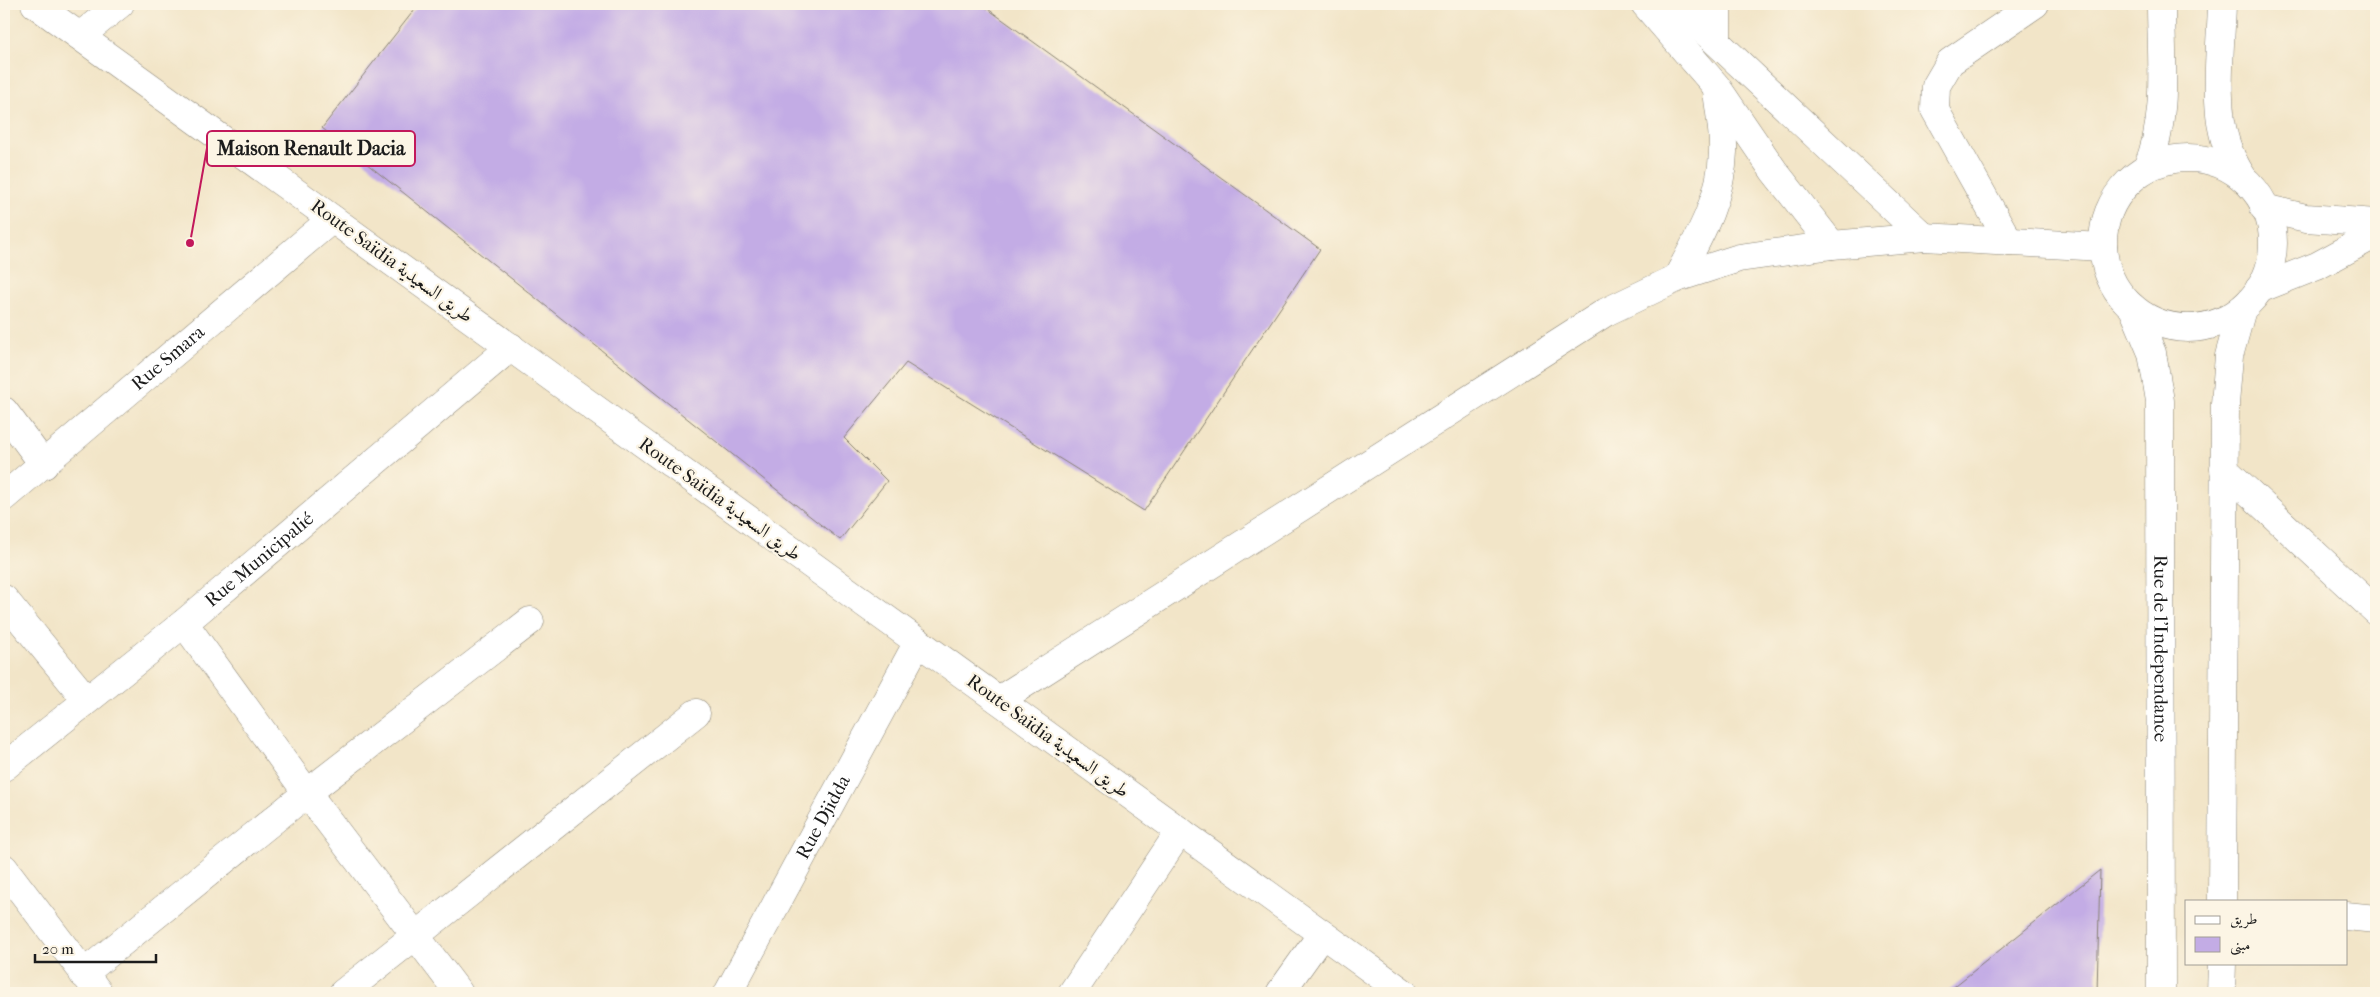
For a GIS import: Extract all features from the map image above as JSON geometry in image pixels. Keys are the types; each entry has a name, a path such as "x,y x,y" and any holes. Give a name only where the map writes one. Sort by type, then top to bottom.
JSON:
{"main road":[{"name":"Route Saïdia طريق السعيدية","path":"35,4 1404,993"},
{"path":"80,36 120,4"},
{"path":"1645,4 1716,86 1774,170 1832,246"},
{"path":"1676,4 1924,237"},
{"path":"1717,4 1717,42"},
{"path":"2009,242 1935,110 1936,86 1950,62 2035,4"},
{"path":"2146,168 2154,152 2160,115 2161,4"},
{"path":"2222,4 2221,121 2225,142 2233,161 2243,178 2258,195 2264,208 2272,238 2270,264 2259,289 2242,309 2216,324 2187,328 2159,323 2133,308 2114,284 2107,270 2103,247 2105,223 2114,201 2128,182 2146,168 2170,159 2196,158 2221,164 2243,178"},
{"path":"1677,278 1702,231 1717,191 1723,152 1716,86"},
{"path":"2264,208 2306,218 2376,223"},
{"name":"Rue Smara","path":"4,498 332,219"},
{"path":"2259,289 2318,266 2376,234"},
{"path":"999,700 1606,312 1677,278 1739,258 1924,237 2103,247"},
{"name":"Rue de l'Independance","path":"2133,308 2152,354 2160,401 2161,993"},
{"path":"2222,900 2226,380 2229,356 2242,309"},
{"name":"Rue Municipalié","path":"4,767 86,699 184,623 511,347"},
{"path":"4,411 44,465"},
{"path":"2224,469 2376,611"},
{"path":"4,599 86,699"},
{"path":"4,868 91,984 307,793 530,621"},
{"path":"184,623 307,793 458,993"},
{"name":"Rue Djidda","path":"728,993 918,642"},
{"path":"343,993 696,713"},
{"path":"1072,993 1180,831"},
{"path":"2348,916 2376,920"},
{"path":"1280,993 1322,934"},
{"path":"2222,964 2222,993"}],"building":[{"path":"419,4 981,4 1320,249 1144,511 906,363 844,438 887,481 840,540 322,128"},
{"path":"2100,870 2097,993 1946,993"}],"place":[{"name":"Maison Renault Dacia","path":"190,243"}]}
